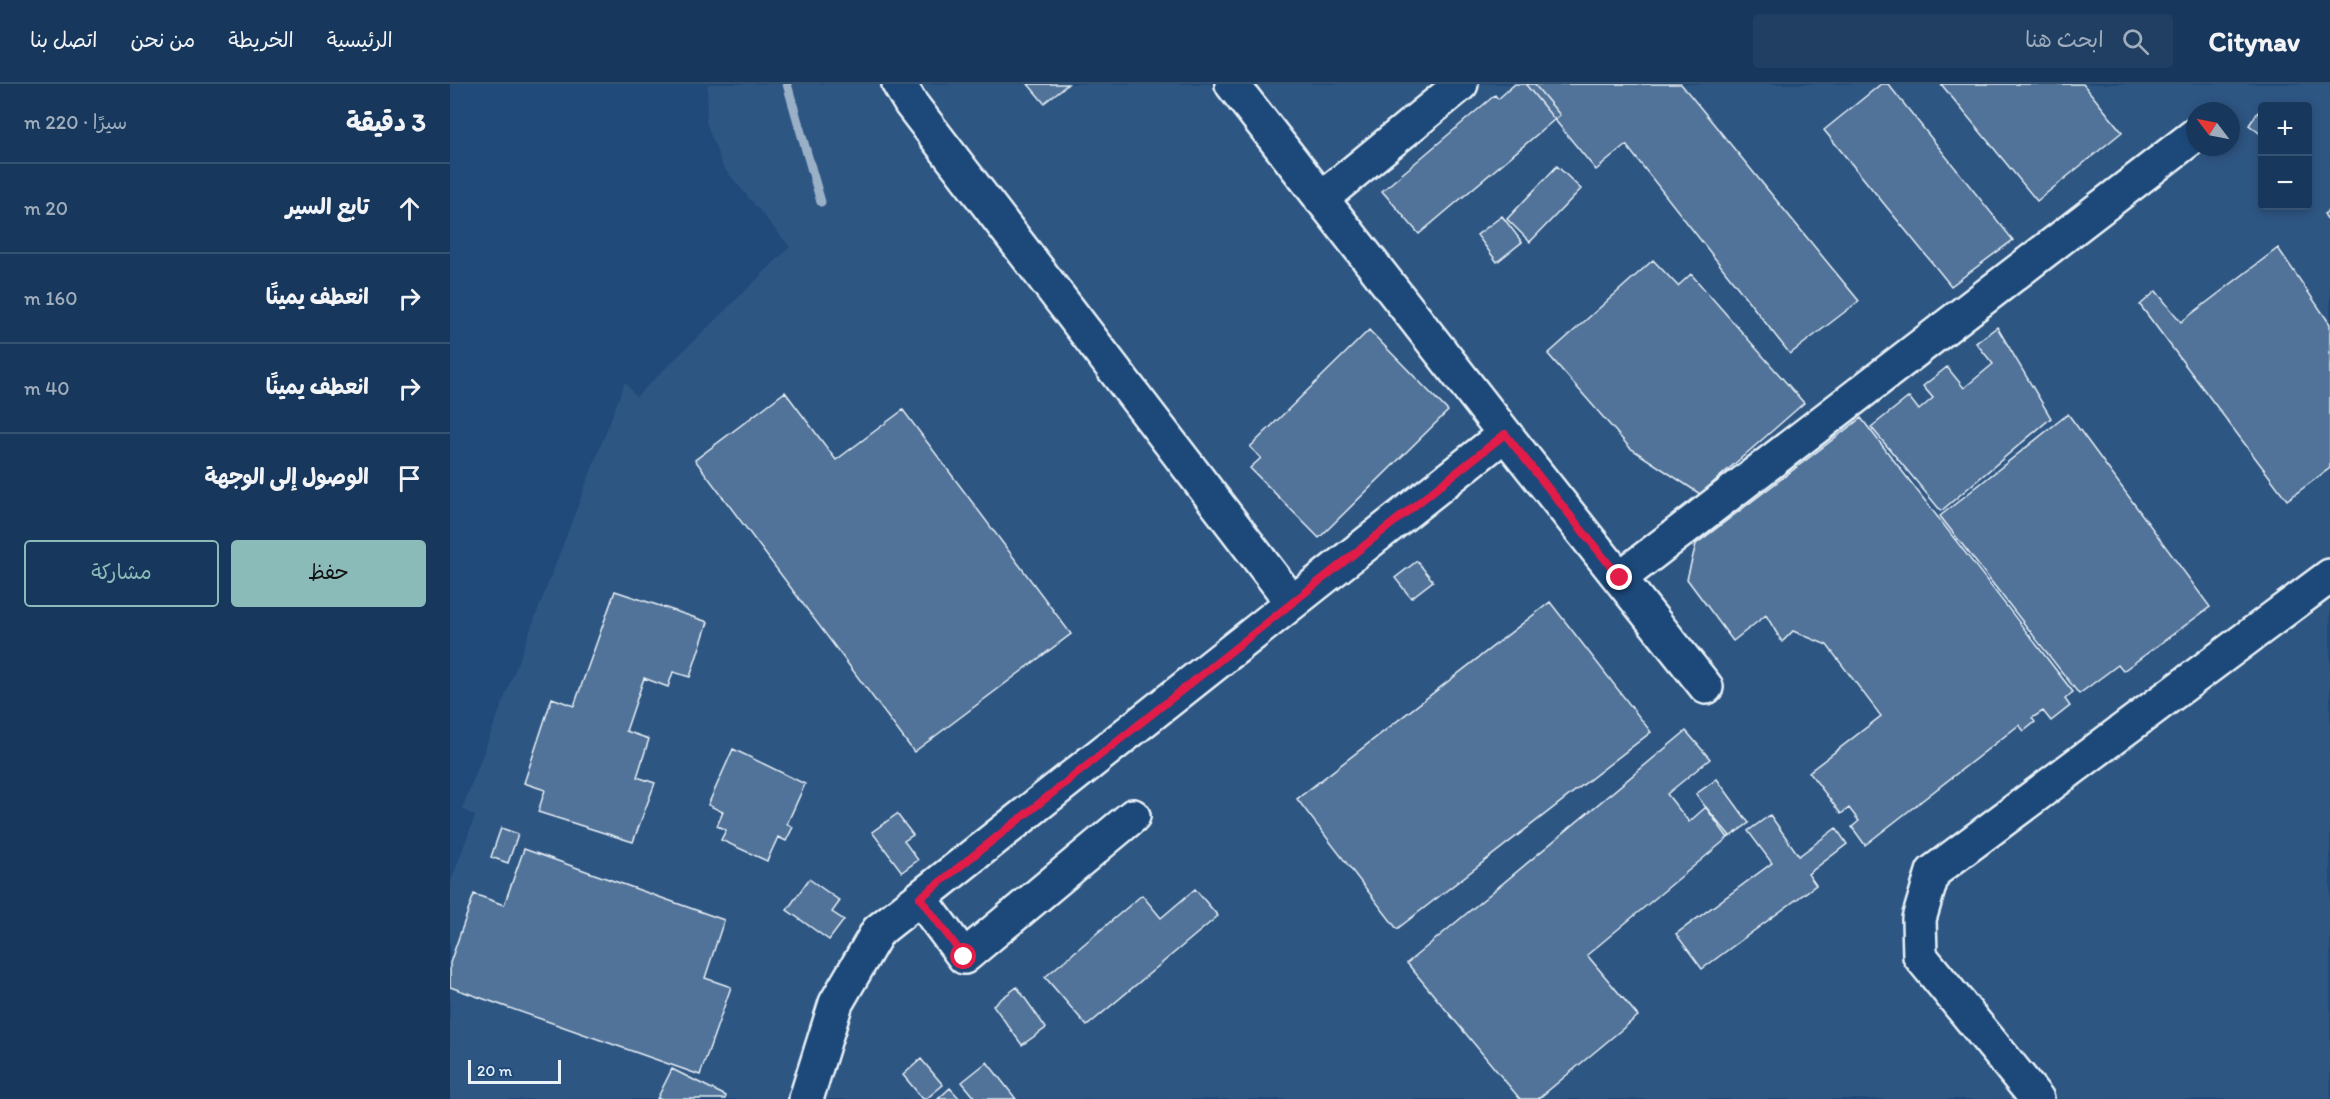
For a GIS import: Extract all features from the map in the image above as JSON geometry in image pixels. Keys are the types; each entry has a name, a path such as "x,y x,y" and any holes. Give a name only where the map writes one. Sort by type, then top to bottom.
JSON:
{"street":[{"path":"1232,84 1706,687"},
{"path":"1321,199 1461,84"},
{"path":"912,91 1292,603"},
{"path":"1620,578 2186,142"},
{"path":"806,1099 836,1003 878,931 1505,434"},
{"path":"2037,1099 1920,956 1919,919 1933,872 2330,576"},
{"path":"920,898 964,957 1133,816"}],"shaded area":[{"path":"708,84 2330,84 2330,1099 450,1099 450,884 475,816 462,809 625,382 636,397 790,247 723,167 706,122"}],"building":[{"path":"1028,84 1068,84 1044,103"},
{"path":"1515,84 1534,84 1560,115 1419,234 1382,191 1495,95 1498,99"},
{"path":"1529,84 1681,84 1859,301 1790,354 1626,145 1596,170 1527,86"},
{"path":"1881,84 1888,84 2013,240 1951,286 1824,130"},
{"path":"1941,84 2083,84 2122,132 2037,201"},
{"path":"2258,112 2258,132 2249,125"},
{"path":"1557,166 1581,189 1530,242 1507,219"},
{"path":"2330,210 2330,223 2324,214"},
{"path":"1502,216 1522,242 1497,262 1477,235"},
{"path":"2278,248 2330,324 2330,468 2287,500 2140,305 2156,291 2181,322"},
{"path":"1653,260 1678,286 1691,274 1804,403 1700,494 1630,448 1548,354"},
{"path":"1997,327 2051,418 1941,511 1871,427 1909,397 1919,410 1933,398 1923,386 1947,367 1964,388 1993,364 1976,343"},
{"path":"1369,330 1448,411 1319,538 1250,468 1261,458 1250,447"},
{"path":"785,392 836,460 903,410 1071,634 914,752 695,460"},
{"path":"2068,414 2210,607 2123,671 2118,665 2079,694 1940,516"},
{"path":"1861,418 2073,692 2065,699 2070,706 2051,721 2043,711 2032,718 2035,722 2024,731 2019,725 1865,845 1852,827 1859,821 1849,808 1841,814 1809,772 1881,716 1827,645 1793,631 1782,642 1766,615 1733,641 1687,579 1696,544"},
{"path":"1417,561 1433,581 1411,598 1395,578"},
{"path":"615,591 708,622 690,677 673,672 668,687 644,678 626,731 649,739 637,777 655,783 633,842 538,812 545,790 524,783 552,698 574,706"},
{"path":"1550,602 1651,732 1397,929 1297,799"},
{"path":"1686,731 1710,759 1667,794 1689,822 1706,807 1730,836 1587,955 1638,1016 1538,1099 1520,1099 1407,963"},
{"path":"733,749 805,784 787,824 793,827 786,841 778,837 767,861 721,840 726,830 717,826 723,812 708,805"},
{"path":"1717,779 1749,823 1728,838 1696,794"},
{"path":"897,814 913,835 904,841 918,860 902,872 872,832"},
{"path":"1770,815 1799,856 1836,828 1847,844 1808,874 1816,885 1702,969 1676,934 1772,863 1748,831"},
{"path":"501,828 518,834 508,863 491,857"},
{"path":"524,849 724,920 705,978 731,987 700,1075 450,987 450,963 474,894 504,905"},
{"path":"809,879 840,901 832,912 844,920 829,940 787,910"},
{"path":"1195,889 1218,916 1087,1026 1045,977 1142,895 1161,918"},
{"path":"1017,987 1046,1028 1022,1045 993,1005"},
{"path":"921,1059 943,1085 926,1099 923,1099 903,1075"},
{"path":"987,1062 1016,1099 976,1099 962,1082"},
{"path":"672,1069 726,1096 725,1099 657,1099"},
{"path":"950,1088 960,1099 938,1099"}],"waterway":[{"path":"787,84 821,202"}],"route":[{"path":"964,957 920,898 1505,434 1620,578"}]}
